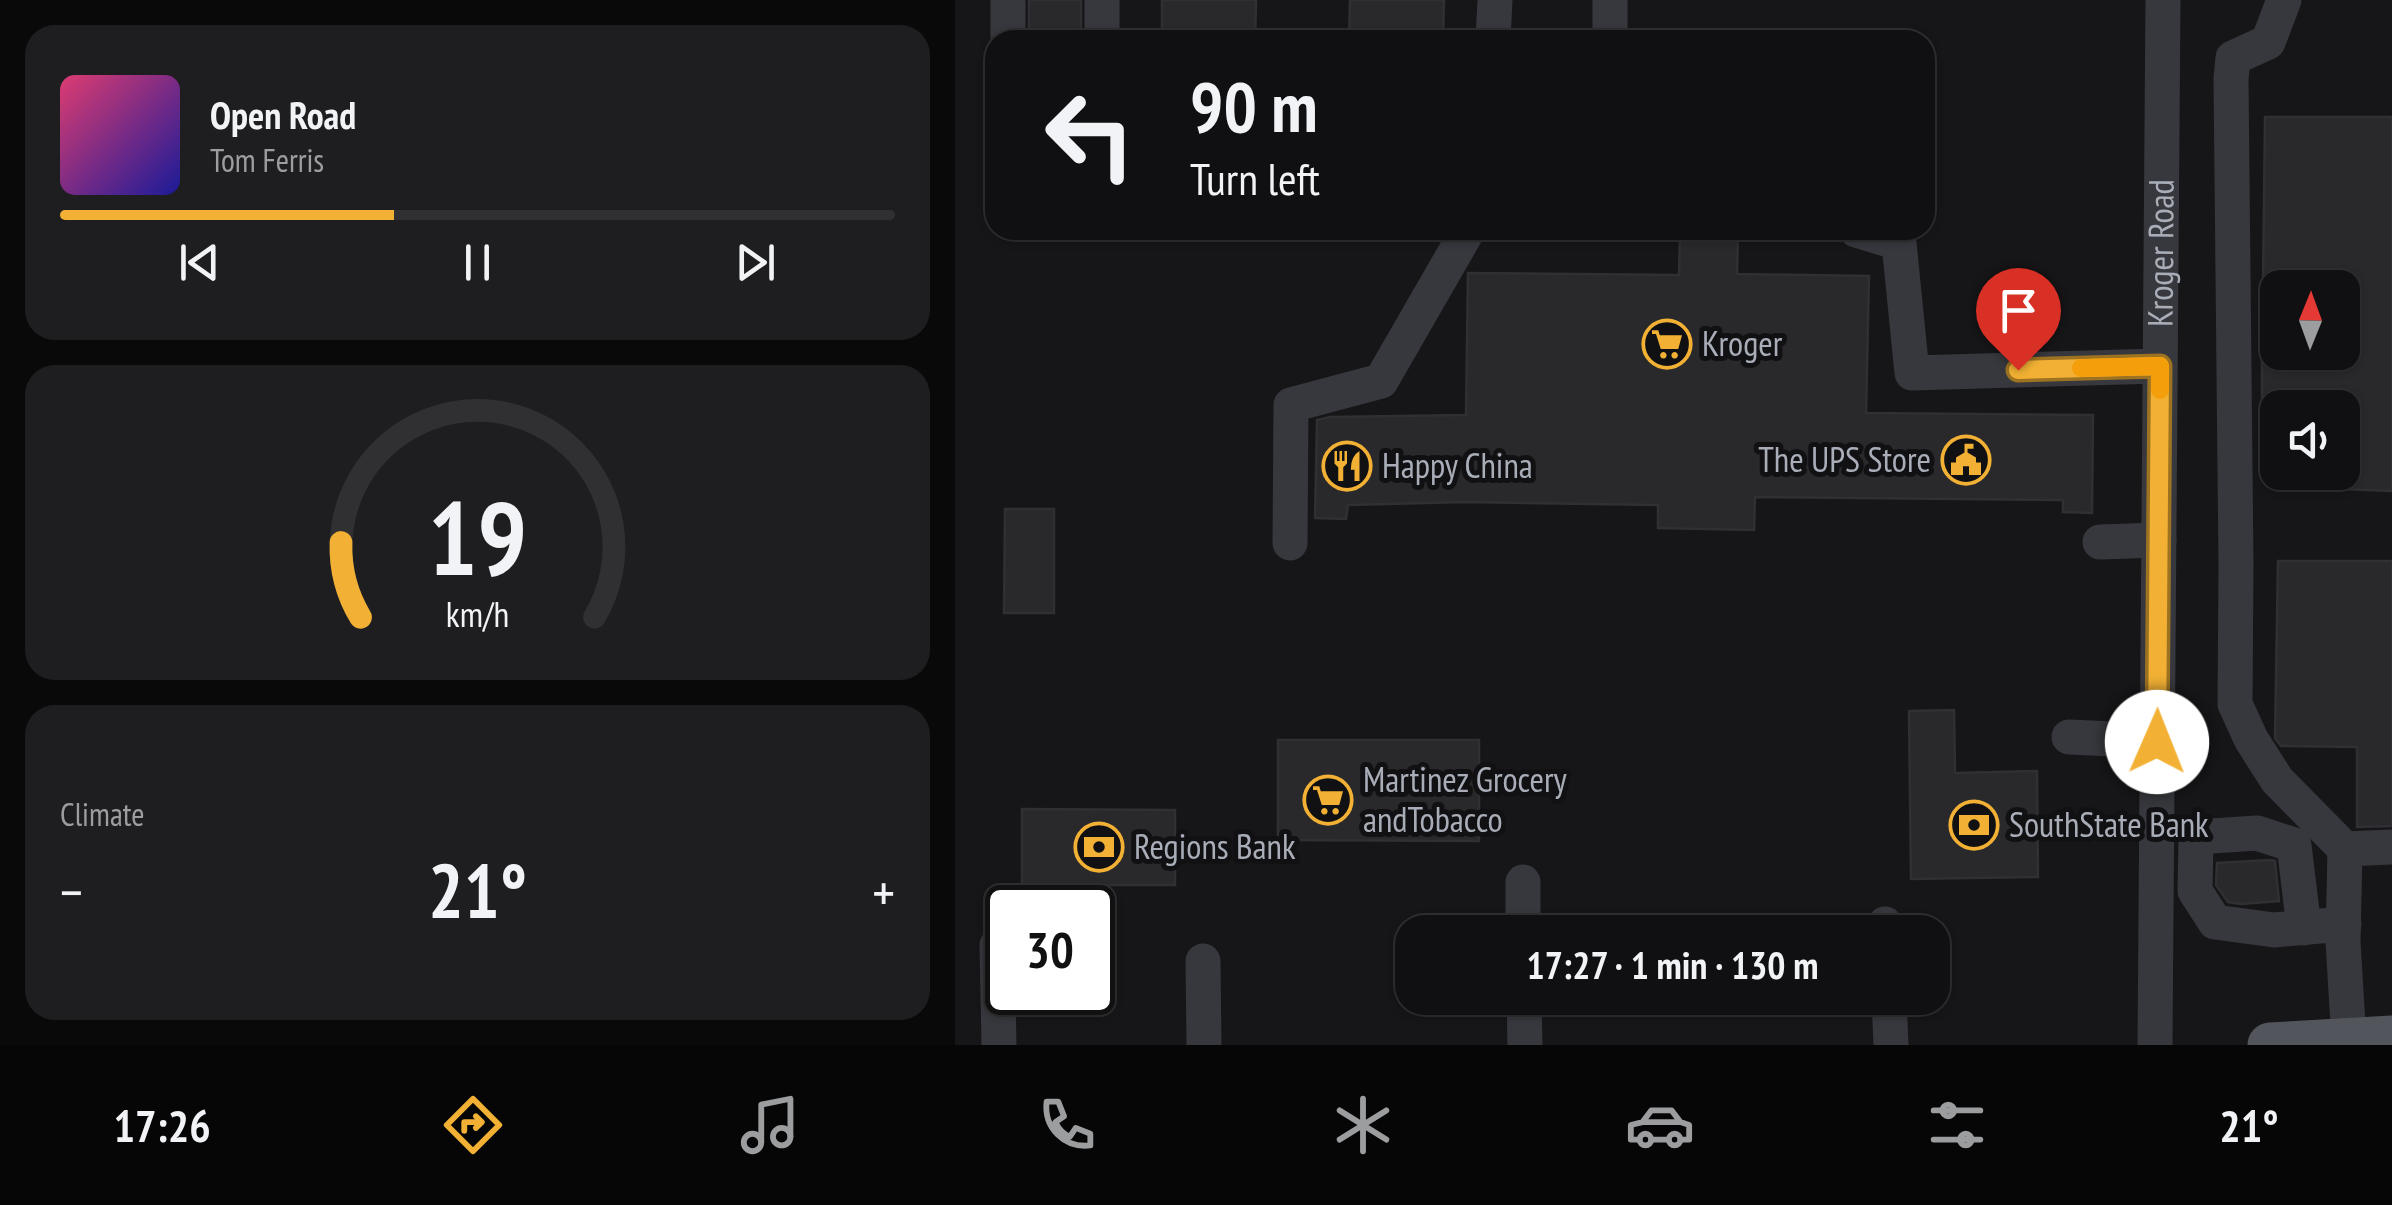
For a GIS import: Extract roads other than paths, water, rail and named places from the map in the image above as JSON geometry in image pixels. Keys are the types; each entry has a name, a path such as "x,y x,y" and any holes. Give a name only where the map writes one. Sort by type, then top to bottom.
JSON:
{"main road":[{"path":"2290,1044 2370,1040"}],"street":[{"path":"1008,0 1008,30"},
{"path":"1102,0 1103,30"},
{"path":"1494,30 1495,0"},
{"path":"1610,30 1611,0"},
{"name":"Kroger Road","path":"2155,1045 2163,0"},
{"path":"2285,0 2267,42 2233,58 2231,79 2235,704 2277,780 2345,848 2392,848"},
{"path":"1290,543 1291,405 1381,381 1461,240"},
{"path":"1889,240 1899,243 1912,373 2160,366"},
{"path":"2100,542 2159,540"},
{"path":"2069,737 2157,742"},
{"path":"2345,848 2343,924 2370,1040"},
{"path":"1523,882 1523,915"},
{"path":"2304,928 2343,924"},
{"path":"1203,961 1204,1045"},
{"path":"998,1015 999,1045"},
{"path":"1524,1015 1525,1045"},
{"path":"1890,1015 1891,1045"}],"place":[{"name":"Kroger","path":"1667,344"},
{"name":"The UPS Store","path":"1966,460"},
{"name":"Happy China","path":"1347,466"},
{"name":"Martinez Grocery andTobacco","path":"1328,800"},
{"name":"SouthState Bank","path":"1974,825"},
{"name":"Regions Bank","path":"1099,847"}]}
